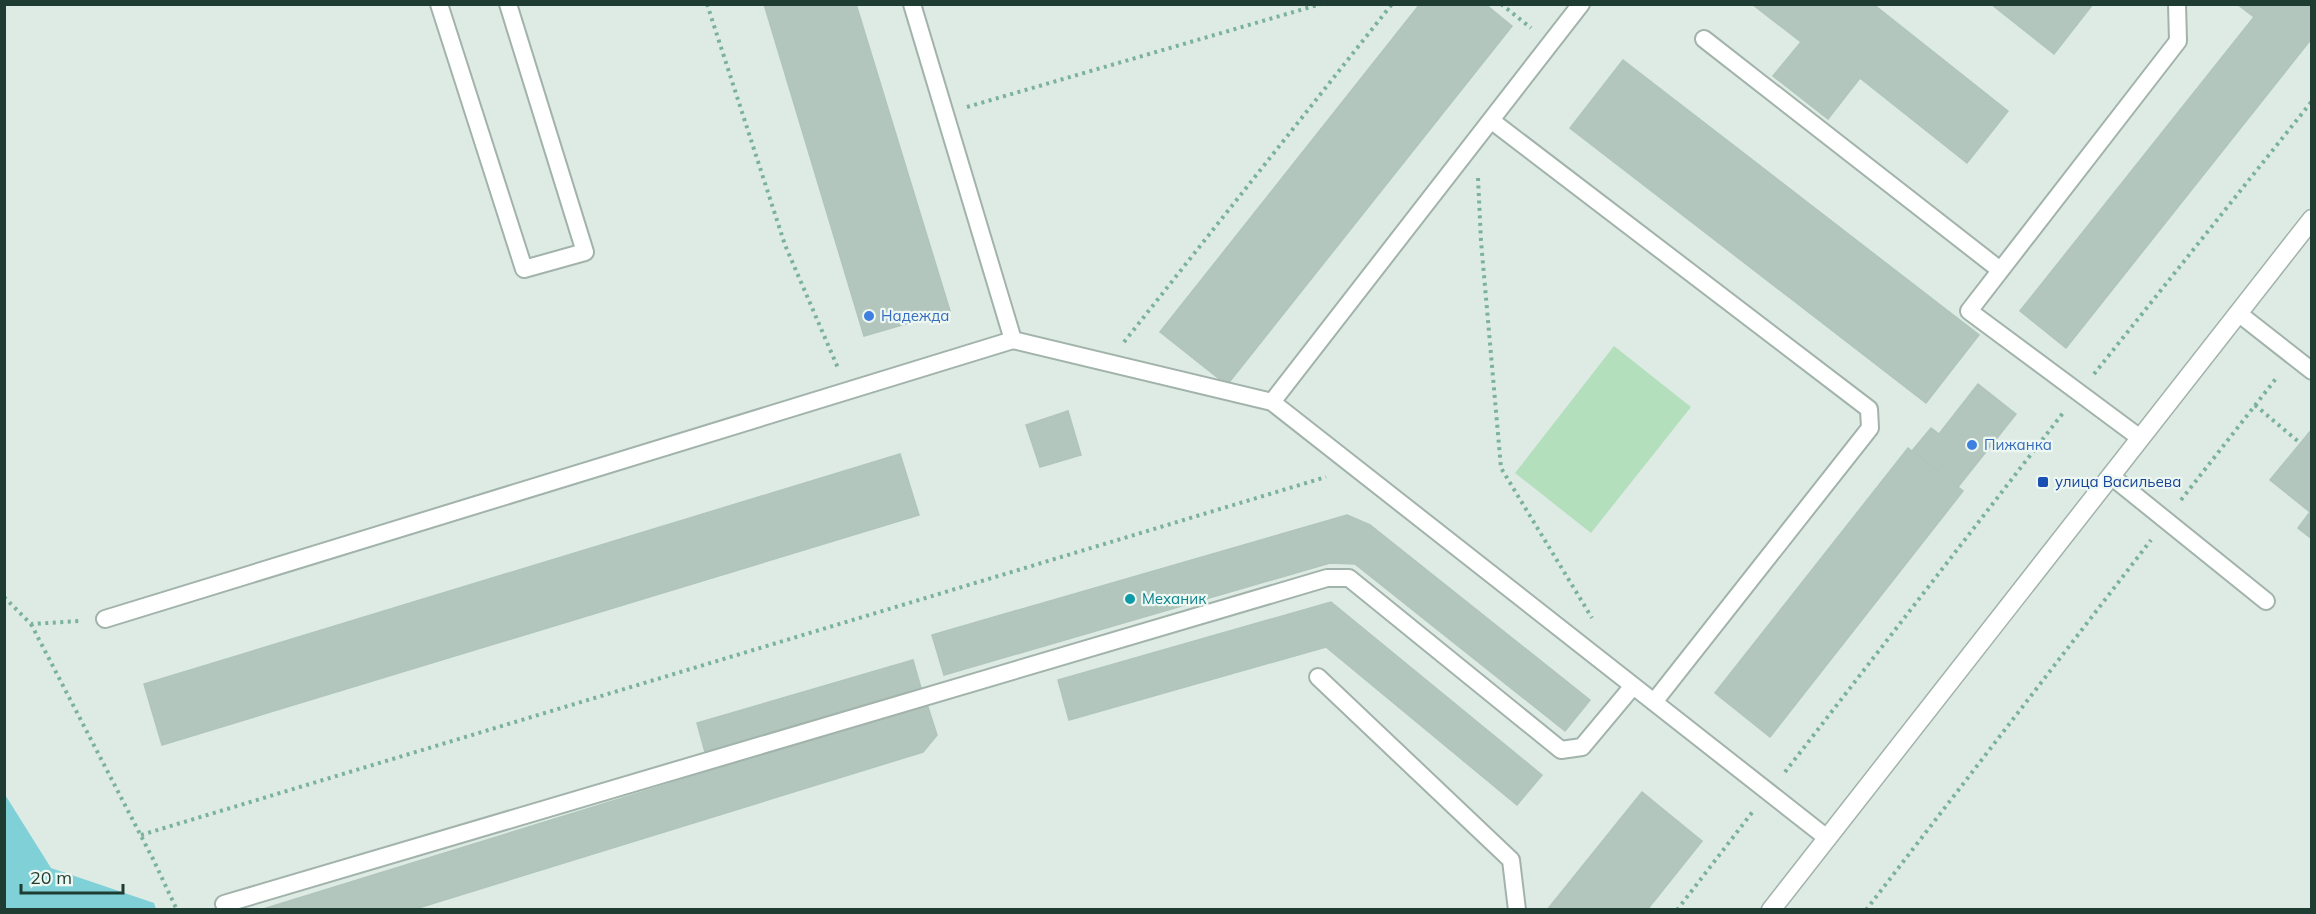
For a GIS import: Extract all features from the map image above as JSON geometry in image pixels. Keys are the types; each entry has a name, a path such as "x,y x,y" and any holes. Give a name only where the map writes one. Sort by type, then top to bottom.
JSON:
{"street":[{"path":"1771,909 2312,219"}],"lane":[{"path":"440,4 524,269 585,252 508,4"},
{"path":"912,4 1013,340"},
{"path":"1272,402 1492,122 1581,4"},
{"path":"2140,438 1969,310 2178,41 2177,4"},
{"path":"1704,39 2000,270"},
{"path":"1492,122 1869,409 1870,428 1654,702"},
{"path":"2238,314 2312,371"},
{"path":"105,619 1013,340 1272,402 1827,838"},
{"path":"2111,476 2266,601"},
{"path":"224,904 1327,578 1350,578 1561,750 1582,747 1633,686"},
{"path":"1317,676 1511,860 1517,909"}],"path":[{"path":"707,4 785,245 848,391"},
{"path":"945,113 1321,4"},
{"path":"1107,363 1392,4"},
{"path":"1501,4 1551,44"},
{"path":"1677,909 1859,678 2079,392 2312,101"},
{"path":"1477,140 1481,242 1501,468 1597,626"},
{"path":"1866,909 2292,357"},
{"path":"2255,405 2300,442"},
{"path":"141,835 1355,468"},
{"path":"4,597 31,624 177,909"},
{"path":"31,624 105,619"}],"green space":[{"path":"1614,346 1691,407 1591,533 1515,473"}],"water":[{"path":"4,793 51,868 154,903 156,909 5,909"}],"building":[{"path":"764,4 856,4 950,311 864,336"},
{"path":"1420,4 1485,4 1512,26 1227,385 1160,332"},
{"path":"1752,4 1873,4 2008,111 1967,163 1860,78 1828,119 1773,76 1801,42"},
{"path":"1991,4 2093,4 2054,54"},
{"path":"2237,4 2312,4 2312,38 2066,348 2020,311 2254,17"},
{"path":"1623,60 1979,335 1926,403 1570,128"},
{"path":"1978,384 2016,414 1958,487 1912,451 1931,428 1939,434"},
{"path":"1068,411 1081,455 1040,467 1026,425"},
{"path":"2312,429 2312,539 2298,528 2310,512 2270,480"},
{"path":"1908,448 1963,491 1770,737 1715,693"},
{"path":"900,454 919,515 162,745 144,684"},
{"name":"Механик","path":"1347,515 1370,525 1590,700 1565,731 1355,564 1330,563 944,675 932,635"},
{"name":"Механик","path":"1331,602 1542,775 1517,805 1326,647 1069,720 1058,680"},
{"path":"913,660 921,688 705,752 697,723"},
{"path":"927,704 937,735 923,752 412,910 260,910"},
{"path":"1642,792 1702,841 1647,910 1547,910"}],"place":[{"name":"Надежда","path":"869,316"},
{"name":"Пижанка","path":"1972,445"},
{"name":"улица Васильева","path":"2043,482"},
{"name":"Механик","path":"1130,599"}]}
